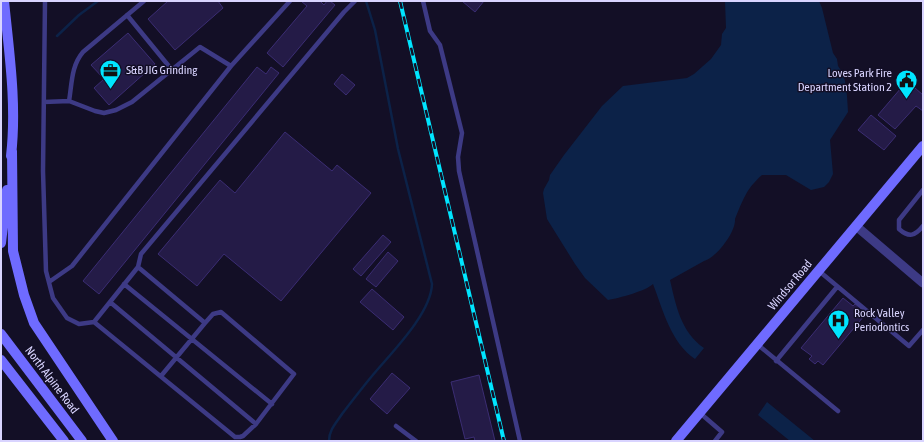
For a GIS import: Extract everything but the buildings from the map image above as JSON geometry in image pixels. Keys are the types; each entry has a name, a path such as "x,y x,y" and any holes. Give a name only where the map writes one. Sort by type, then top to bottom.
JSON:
{"street":[{"path":"4,1 11,69 13,118 13,251 24,295 34,323 113,441"},
{"name":"Windsor Road","path":"676,441 923,146"},
{"path":"1,243 12,151"},
{"path":"856,226 923,282"},
{"name":"North Alpine Road","path":"1,334 82,441"},
{"path":"1,360 64,441"}],"lane":[{"path":"45,1 44,187 46,271 53,298 67,318 79,324 94,322 138,267 141,254 344,12 355,1"},
{"path":"69,101 74,66 77,59 83,52 144,1"},
{"path":"49,282 72,266 231,66 290,1"},
{"path":"422,1 430,31 440,45 462,133 458,157 459,171 520,441"},
{"path":"127,15 172,70"},
{"path":"44,102 69,101 104,113 116,110 132,102 200,47 231,66"},
{"path":"923,190 900,220 899,229 904,234 911,235 918,232 923,226"},
{"path":"138,267 205,323"},
{"path":"819,271 909,346 923,330"},
{"path":"124,284 272,404"},
{"path":"776,361 837,287"},
{"path":"110,302 256,424"},
{"path":"94,322 235,437 243,436 256,424 294,376 294,373 222,312 213,314 161,376"},
{"path":"757,344 838,412"},
{"path":"700,413 722,432 715,441"},
{"path":"396,426 416,441"}],"water":[{"path":"725,1 819,1 833,53 837,59 838,66 845,81 848,112 830,140 833,174 829,182 824,187 811,190 786,175 762,175 752,185 746,195 740,206 732,231 719,250 709,259 670,280 677,309 685,326 696,342 704,348 695,359 680,344 674,335 664,315 653,284 639,292 608,300 585,278 547,219 543,193 550,175 564,155 602,106 623,86 687,78 694,74 711,59 721,45 722,34 726,28"},
{"path":"767,402 815,441 790,441 758,415"}],"waterway":[{"path":"57,36 79,15 98,1"},
{"path":"329,441 332,430 342,414 418,320 430,296 432,284 398,149 375,30 366,1"}],"railway":[{"path":"400,1 504,441"}],"place":[{"name":"S&B JIG Grinding","path":"111,90"},
{"name":"Loves Park Fire Department Station 2","path":"907,100"},
{"name":"Rock Valley Periodontics","path":"838,340"}]}
